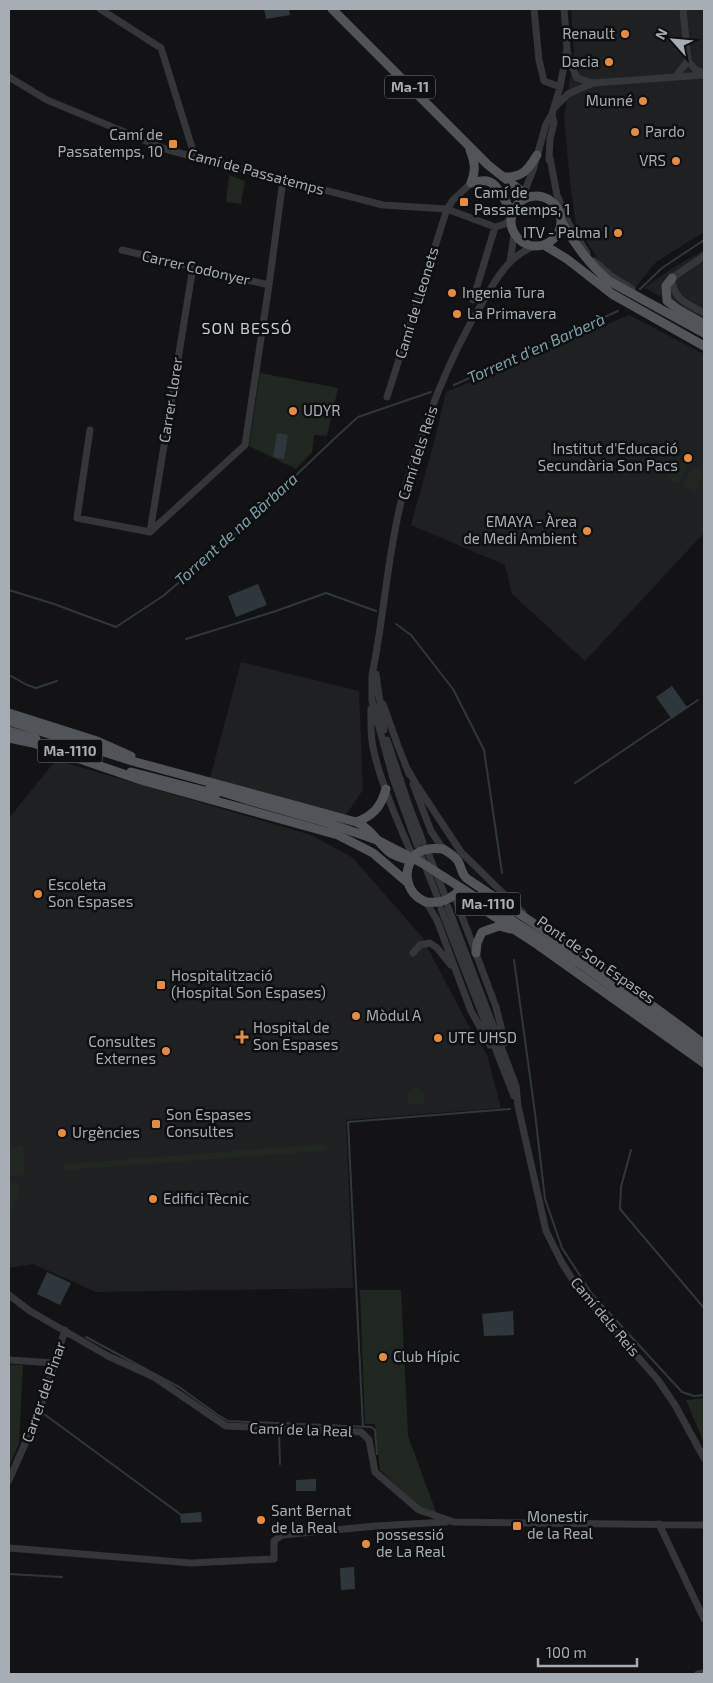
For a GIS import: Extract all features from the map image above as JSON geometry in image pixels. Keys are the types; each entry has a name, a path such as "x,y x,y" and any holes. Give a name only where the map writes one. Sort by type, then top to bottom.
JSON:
{"main road":[{"name":"Ma-11","path":"332,9 488,165 525,197 544,197 556,206 579,250 595,269 609,281 704,333"},
{"path":"470,147 475,170 471,183 490,182 502,196 513,214 525,197"},
{"path":"503,177 513,178 520,175 532,164 537,155"},
{"name":"Ma-11","path":"488,165 494,178 506,193 513,214 514,234"},
{"path":"540,245 557,236 560,216"},
{"path":"514,234 528,245 540,245 567,259 612,294 704,346"},
{"path":"672,278 666,286 667,301 704,324"},
{"path":"9,713 97,741 164,769"},
{"name":"Ma-1110","path":"9,721 111,755 356,822 369,830 393,855 419,857"},
{"name":"Ma-1110","path":"9,731 131,772 248,800"},
{"path":"9,738 33,743 144,782 224,802"},
{"name":"Ma-1110","path":"132,761 165,774 248,800"},
{"name":"Ma-1110","path":"131,772 224,802 338,835 373,853 407,882 415,895 426,902 446,901 456,893 461,884 462,872"},
{"path":"356,822 374,813 382,802 386,789"},
{"name":"Pont de Son Espases","path":"248,800 328,823 377,840 422,863 585,967 704,1054"},
{"path":"407,882 406,874 423,850 443,849"},
{"name":"Ma-1110","path":"443,849 458,861 464,877 651,1004 704,1044"},
{"name":"Ma-1110","path":"456,893 538,944 704,1063"},
{"path":"476,953 477,943 482,932 499,926 538,944"}],"street":[{"path":"100,9 161,48 196,157"},
{"path":"534,9 539,60 544,81 560,87"},
{"path":"564,9 567,49 572,67 578,78 593,83"},
{"path":"683,9 688,61 696,70 704,74"},
{"path":"525,197 546,124 553,111 560,87 567,49"},
{"path":"675,77 688,61"},
{"path":"704,74 593,83 568,94 553,111 554,123 550,139 550,158 557,195 569,224 588,255 610,275 628,287 704,329"},
{"name":"Camí de Passatemps","path":"9,77 47,100 168,150 383,205 446,209 495,227"},
{"path":"550,158 548,163 551,188 560,216"},
{"path":"90,430 77,518 150,532 245,445 283,180"},
{"path":"446,209 471,183"},
{"name":"Camí de Lleonets","path":"387,397 446,209"},
{"path":"472,300 495,227 505,224 513,214"},
{"path":"510,262 514,234"},
{"path":"510,262 527,248 540,245"},
{"name":"Carrer Codonyer","path":"122,250 269,285"},
{"path":"704,256 672,278 672,289 679,299 704,313"},
{"name":"Camí dels Reis","path":"375,661 383,729 420,844 393,778 372,701 372,674 401,503 425,428 441,382 466,330 488,293 510,262"},
{"name":"Carrer Llorer","path":"150,532 193,267"},
{"path":"377,688 431,831 443,849"},
{"path":"372,701 371,728 373,750 386,789 437,896"},
{"path":"408,770 461,852 528,919"},
{"path":"419,857 444,893"},
{"path":"456,893 496,1007 506,1047 506,1056"},
{"path":"426,902 437,920 470,1011 497,1054"},
{"name":"Camí dels Reis","path":"518,1106 497,1054 445,908 506,1056 516,1086 518,1106 546,1231 562,1263 580,1291 658,1380 675,1405 704,1458"},
{"path":"412,953 420,945 430,943 447,959 458,976"},
{"name":"Camí de la Real","path":"9,1295 30,1311 66,1330 108,1356 154,1377 226,1426 361,1432 369,1440 375,1472 419,1510 454,1522 704,1525"},
{"name":"Carrer del Pinar","path":"9,1480 39,1412 66,1330"},
{"path":"9,1360 55,1363"},
{"path":"9,1548 191,1563 274,1559 274,1541 282,1534 454,1522"},
{"path":"659,1524 704,1619"},
{"path":"698,1674 704,1673"}],"shaded area":[{"path":"264,9 289,9 290,15 266,19"},
{"path":"571,9 704,9 704,232 656,262 635,288 602,265 576,226 564,118 574,53"},
{"path":"229,175 245,181 241,204 226,202"},
{"path":"704,250 704,318 644,288 671,269"},
{"path":"629,315 704,354 704,533 585,661 512,594 505,565 411,525 446,392"},
{"name":"UDYR","path":"260,373 338,388 327,436 314,435 312,452 296,469 249,446"},
{"path":"277,433 288,435 284,459 273,457"},
{"path":"676,459 688,466 678,484 666,477"},
{"path":"693,466 704,472 695,493 683,486"},
{"path":"258,584 267,605 236,617 228,596"},
{"path":"241,662 359,691 363,790 345,816 210,778"},
{"path":"672,686 687,707 671,718 656,697"},
{"name":"Hospital de Son Espases","path":"56,760 311,835 353,858 422,937 465,1019 487,1055 501,1108 346,1120 353,1288 96,1292 33,1264 9,1268 9,818"},
{"path":"412,1088 420,1088 425,1093 423,1104 412,1106 407,1101 407,1093"},
{"path":"323,1144 326,1149 324,1151 67,1170 63,1167 65,1164"},
{"path":"23,1146 25,1175 9,1176 9,1147"},
{"path":"9,1183 19,1183 20,1187 11,1214 9,1214"},
{"path":"47,1272 71,1283 60,1305 37,1294"},
{"name":"Club Hípic","path":"360,1290 401,1290 408,1436 436,1512 430,1513 421,1510 380,1470 375,1424 365,1424"},
{"path":"513,1311 514,1335 484,1336 482,1314"},
{"path":"9,1365 23,1365 19,1444 9,1466"},
{"path":"704,1398 704,1443 686,1400"},
{"path":"316,1479 316,1491 296,1491 296,1480"},
{"path":"201,1512 202,1522 181,1523 180,1514"},
{"path":"354,1567 355,1589 341,1590 340,1568"}],"waterway":[{"name":"Torrent d'en Barberà","path":"640,289 662,268 704,240"},
{"name":"Torrent d'en Barberà","path":"454,385 618,311"},
{"name":"Torrent de na Bàrbara","path":"9,590 116,627 163,596 223,545 358,417 431,392"},
{"path":"186,639 326,593 376,611"},
{"path":"396,624 411,635 453,689 484,750 502,873"},
{"path":"9,675 36,688 57,681"},
{"path":"575,783 698,700"},
{"path":"514,960 545,1199 562,1248 592,1294 682,1392 694,1396 704,1395"},
{"path":"363,1427 348,1122 510,1109"},
{"path":"631,1150 621,1187 620,1209 704,1308"},
{"path":"86,1337 179,1387 228,1421 371,1427 375,1430 377,1454"},
{"path":"44,1414 180,1514"},
{"path":"279,1433 280,1464"},
{"path":"9,1574 62,1577"}],"place":[{"name":"Renault","path":"625,34"},
{"name":"Dacia","path":"609,62"},
{"name":"Munné","path":"643,101"},
{"name":"Pardo","path":"635,132"},
{"name":"Camí de Passatemps, 10","path":"173,144"},
{"name":"VRS","path":"676,161"},
{"name":"Camí de Passatemps, 1","path":"464,202"},
{"name":"ITV - Palma I","path":"618,233"},
{"name":"Ingenia Tura","path":"452,293"},
{"name":"La Primavera","path":"457,314"},
{"name":"UDYR","path":"293,411"},
{"name":"Institut d'Educació Secundària Son Pacs","path":"688,458"},
{"name":"EMAYA - Àrea de Medi Ambient","path":"587,531"},
{"name":"Escoleta Son Espases","path":"38,894"},
{"name":"Hospitalització (Hospital Son Espases)","path":"161,985"},
{"name":"Mòdul A","path":"356,1016"},
{"name":"Hospital de Son Espases","path":"242,1037"},
{"name":"UTE UHSD","path":"438,1038"},
{"name":"Consultes Externes","path":"166,1051"},
{"name":"Son Espases Consultes","path":"156,1124"},
{"name":"Urgències","path":"62,1133"},
{"name":"Edifici Tècnic","path":"153,1199"},
{"name":"Club Hípic","path":"383,1357"},
{"name":"Sant Bernat de la Real","path":"261,1520"},
{"name":"Monestir de la Real","path":"517,1526"},
{"name":"possessió de La Real","path":"366,1544"}],"district":[{"name":"SON BESSÓ","path":"247,328"}]}
